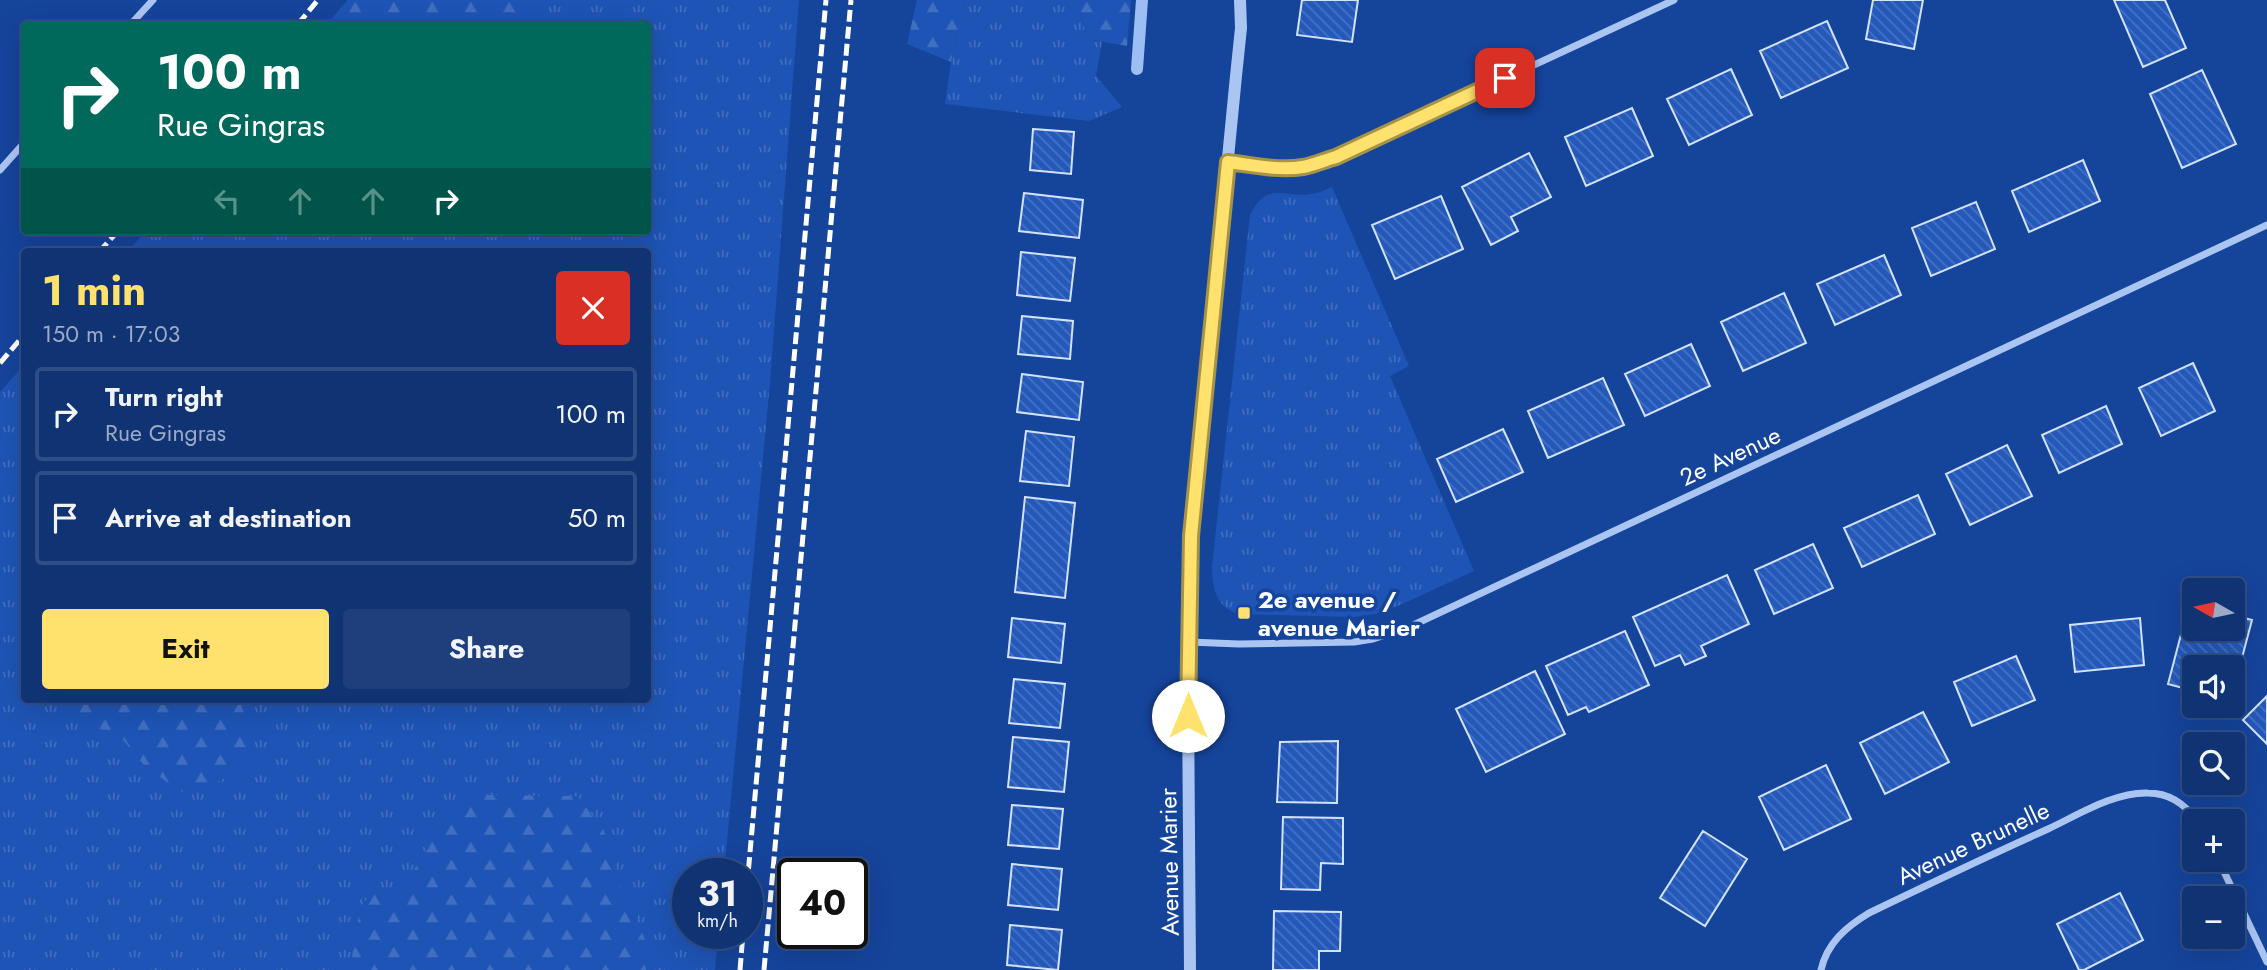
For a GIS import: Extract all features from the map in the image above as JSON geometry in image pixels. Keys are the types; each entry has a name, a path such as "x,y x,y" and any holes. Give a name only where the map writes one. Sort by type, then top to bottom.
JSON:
{"street":[{"path":"134,21 153,0"},
{"name":"Avenue Marier","path":"1191,970 1188,711 1190,568 1194,502 1241,29 1240,0"},
{"path":"1228,162 1302,167 1336,157 1674,0"},
{"path":"0,170 21,146"},
{"name":"2e Avenue","path":"1189,642 1354,642 1407,628 2267,225"},
{"name":"Avenue Brunelle","path":"1822,966 1831,946 1854,922 2106,802 2137,794 2159,794 2188,809"},
{"path":"2224,872 2267,962"}],"green space":[{"path":"348,0 799,0 770,383 725,858 672,858 672,949 717,949 715,970 0,970 0,392 21,368 21,703 651,703 651,248 131,248 142,235 651,235 651,21 330,21"},
{"path":"348,0 529,0 539,21 330,21"},
{"path":"917,0 965,0 951,62 907,44"},
{"path":"965,0 1076,0 1088,39 1102,42 1096,76 1122,107 1089,121 945,104"},
{"path":"1076,0 1131,0 1127,46 1088,39"},
{"path":"1332,187 1409,366 1390,376 1474,571 1376,614 1353,617 1238,614 1224,606 1217,596 1212,567 1250,215 1264,197 1271,194 1305,195"},
{"path":"75,703 240,703 253,735 244,768 219,781 180,792 143,764 119,735 81,723"},
{"path":"486,795 578,796 604,831 621,892 632,906 645,940 646,970 350,970 360,907 374,890 403,889 427,847 437,818 461,802"}],"building":[{"path":"1302,0 1358,0 1352,42 1297,35"},
{"path":"1873,0 1923,0 1914,49 1866,39"},
{"path":"2114,0 2165,0 2186,48 2143,67"},
{"path":"1827,21 1848,68 1781,98 1760,51"},
{"path":"1731,69 1752,115 1689,145 1667,99"},
{"path":"2202,70 2236,144 2182,168 2150,94"},
{"path":"1632,108 1653,156 1586,186 1565,137"},
{"path":"1033,129 1074,132 1071,174 1030,170"},
{"path":"1529,153 1551,197 1511,217 1518,231 1491,245 1462,187"},
{"path":"2083,160 2100,201 2029,232 2012,191"},
{"path":"1024,193 1083,200 1079,238 1019,231"},
{"path":"1441,196 1463,249 1395,279 1372,225"},
{"path":"1976,202 1995,249 1931,276 1912,228"},
{"path":"1021,252 1075,258 1070,301 1017,295"},
{"path":"1884,255 1901,295 1835,325 1817,284"},
{"path":"1784,293 1806,343 1743,371 1721,322"},
{"path":"1022,316 1073,321 1070,359 1018,354"},
{"path":"1691,344 1710,386 1645,416 1625,374"},
{"path":"2193,363 2215,411 2161,436 2139,388"},
{"path":"1022,374 1083,382 1079,420 1017,412"},
{"path":"1603,378 1624,425 1548,458 1528,411"},
{"path":"2106,406 2122,444 2059,473 2042,435"},
{"path":"1503,429 1523,472 1456,502 1437,459"},
{"path":"1026,431 1074,437 1069,486 1020,481"},
{"path":"2007,445 2032,496 1970,525 1946,474"},
{"path":"1918,495 1935,534 1862,567 1844,528"},
{"path":"1025,497 1075,503 1065,598 1015,592"},
{"path":"1813,544 1833,588 1774,614 1755,570"},
{"path":"1727,575 1749,624 1701,646 1706,656 1685,665 1680,655 1655,666 1633,617"},
{"path":"1012,618 1065,624 1061,663 1008,657"},
{"path":"2140,618 2144,665 2075,672 2070,625"},
{"path":"2245,618 2252,620 2243,655 2182,655 2182,688 2168,684 2182,631 2182,641 2245,641"},
{"path":"1625,631 1649,685 1589,712 1586,707 1568,715 1546,666"},
{"path":"2016,656 2035,700 1972,726 1954,682"},
{"path":"1535,671 1565,734 1486,772 1456,709"},
{"path":"1014,679 1065,684 1060,728 1009,723"},
{"path":"2267,696 2267,744 2243,720"},
{"path":"1923,712 1949,762 1885,794 1860,743"},
{"path":"1013,737 1069,742 1064,792 1008,787"},
{"path":"1338,741 1337,803 1277,802 1280,742"},
{"path":"1826,765 1851,819 1784,850 1759,797"},
{"path":"1012,805 1063,809 1059,849 1008,845"},
{"path":"1283,817 1343,818 1343,864 1321,863 1320,890 1281,889"},
{"path":"1703,831 1747,859 1705,926 1660,898"},
{"path":"1012,864 1062,869 1058,910 1008,905"},
{"path":"2120,893 2143,940 2084,970 2079,970 2057,924"},
{"path":"1274,911 1341,912 1340,951 1319,951 1319,970 1273,970"},
{"path":"1010,925 1062,930 1058,970 1007,965"}],"waterway":[{"path":"1137,69 1142,0"}],"railway":[{"path":"300,21 318,0"},
{"path":"749,858 826,0"},
{"path":"764,970 851,0"},
{"path":"103,248 114,235"},
{"path":"0,363 21,338"},
{"path":"740,970 742,949"}],"place":[{"name":"2e avenue / avenue Marier","path":"1244,613"}],"route":[{"path":"1188,716 1191,536 1228,162 1274,167 1302,167 1318,163 1505,78"}]}
